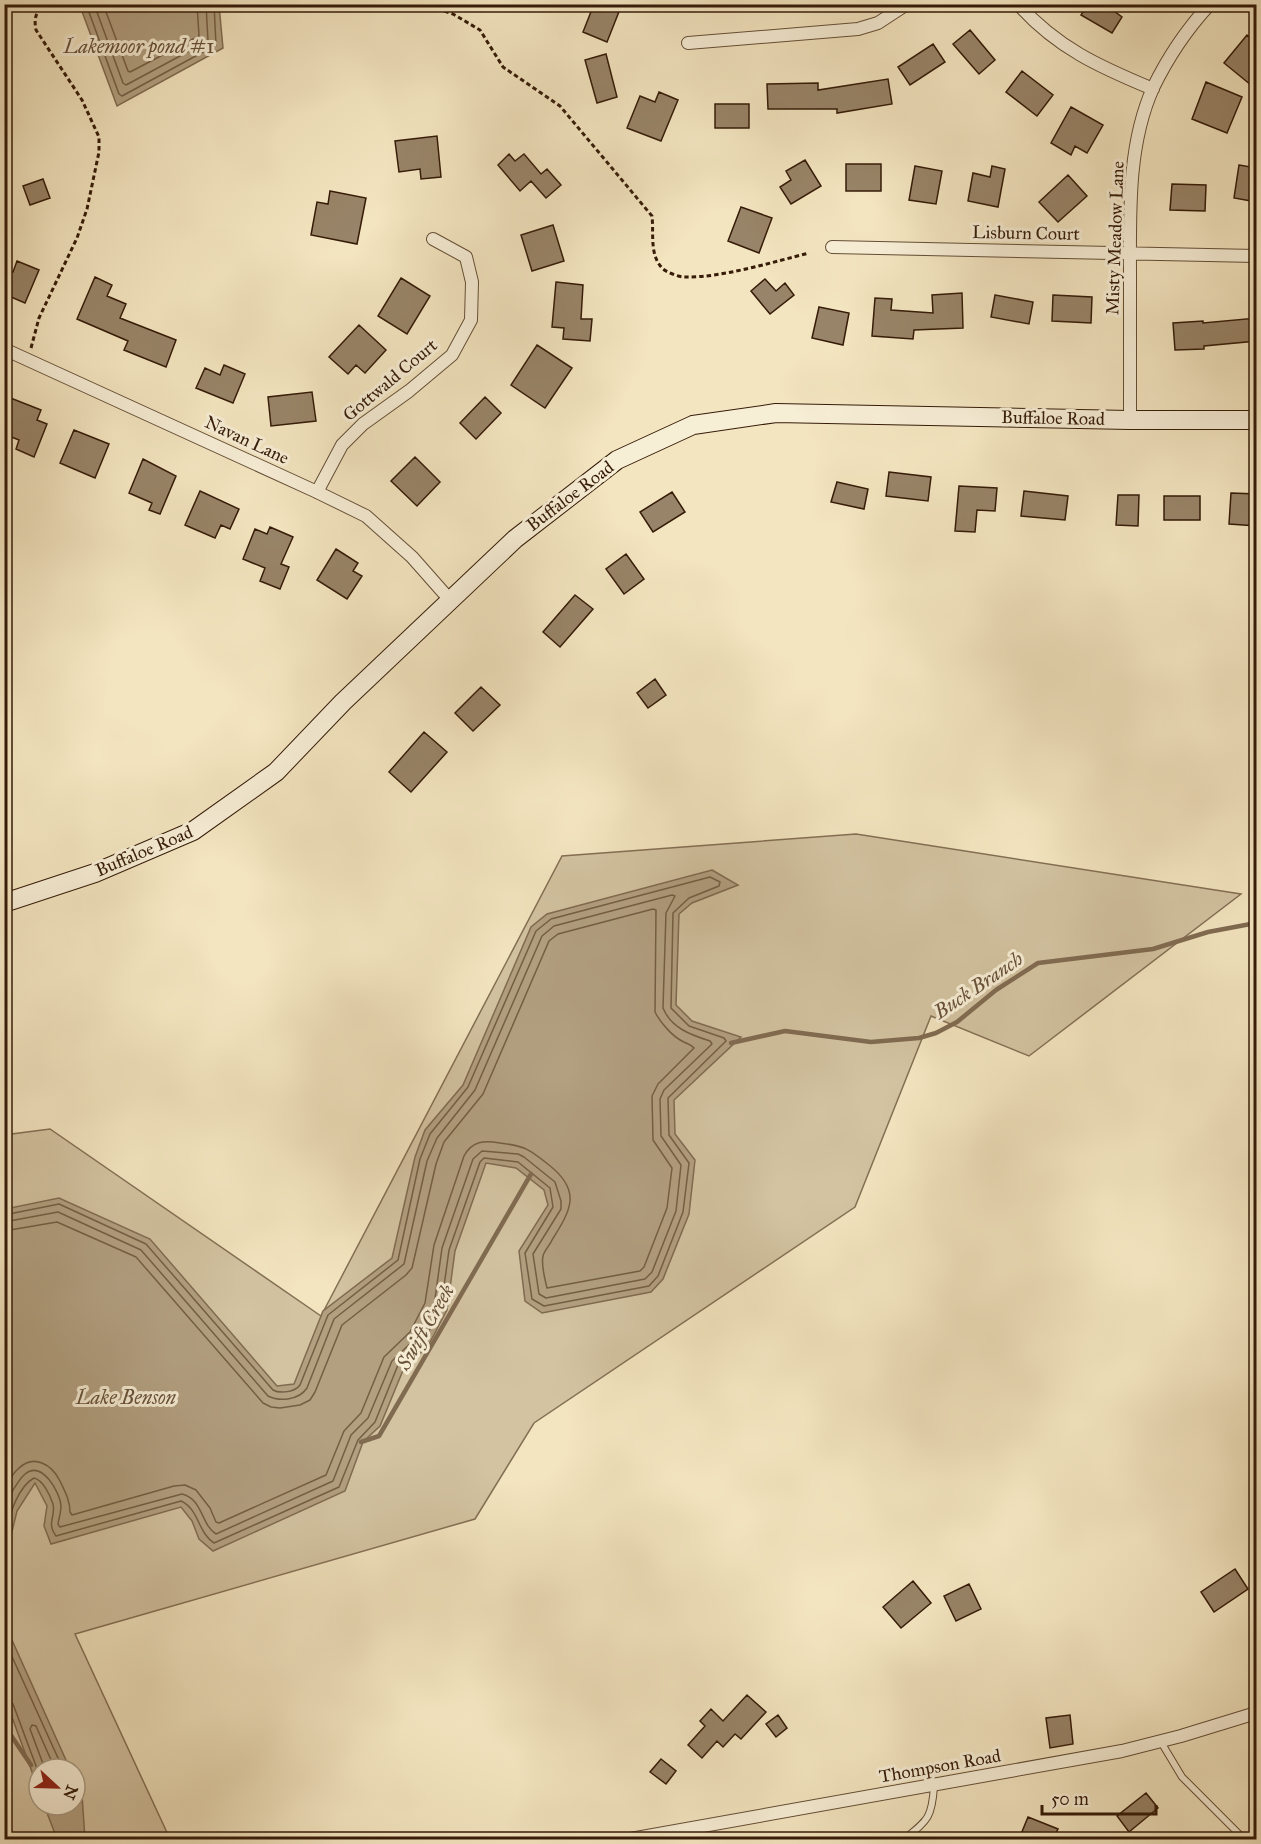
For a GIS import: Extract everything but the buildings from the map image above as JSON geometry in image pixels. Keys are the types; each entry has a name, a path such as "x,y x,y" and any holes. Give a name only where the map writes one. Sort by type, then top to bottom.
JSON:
{"street":[{"path":"688,43 858,29 878,23 907,4"},
{"path":"1018,4 1030,18 1062,45 1105,69 1153,89"},
{"name":"Misty Meadow Lane","path":"1130,420 1130,214 1135,159 1141,127 1153,89 1175,47 1210,4"},
{"name":"Gottwald Court","path":"317,492 342,445 363,424 409,391 452,355 471,320 472,282 466,257 433,239"},
{"name":"Lisburn Court","path":"832,247 1257,256"},
{"name":"Navan Lane","path":"4,349 366,516 412,557 450,600"},
{"name":"Buffaloe Road","path":"4,903 95,873 193,831 276,772 343,702 515,539 617,460 693,425 776,412 1130,420 1257,420"},
{"name":"Thompson Road","path":"625,1839 1122,1751 1257,1713"}],"lane":[{"path":"1161,1741 1182,1777 1245,1839"},
{"path":"903,1839 926,1822 933,1807 934,1786"}],"path":[{"path":"27,358 39,318 83,218 99,152 99,137 82,100 36,30 34,20 44,4"},
{"path":"423,4 453,14 480,30 503,67 560,106 573,120 652,216 654,233 652,250 663,269 682,278 722,273 809,254"}],"shaded area":[{"path":"856,834 1241,894 1029,1056 931,1016 855,1207 534,1423 475,1519 75,1634 170,1839 5,1839 4,1135 50,1129 321,1316 562,856"}],"water":[{"name":"Lakemoor pond #1","path":"83,4 219,5 223,48 117,106 80,6"},
{"name":"Lake Benson","path":"712,870 738,885 692,903 679,914 676,1005 692,1021 741,1037 674,1100 675,1134 695,1160 689,1214 663,1279 651,1292 542,1313 525,1301 519,1251 548,1205 544,1190 516,1168 486,1163 455,1251 447,1310 428,1346 404,1368 380,1426 363,1442 345,1491 213,1551 199,1539 192,1521 181,1507 51,1544 44,1526 47,1506 35,1483 17,1511 5,1560 5,1209 59,1198 150,1239 277,1386 294,1384 323,1311 392,1258 415,1157 425,1130 463,1085 531,927 547,914"},
{"path":"4,1591 7,1629 65,1757 27,1758 5,1698"},
{"path":"49,1817 84,1817 85,1839 57,1839"}],"waterway":[{"name":"Buck Branch","path":"731,1043 785,1031 871,1042 919,1038 936,1033 957,1022 996,990 1038,963 1153,949 1208,932 1256,923"},
{"name":"Swift Creek","path":"361,1442 379,1436 531,1174"},
{"name":"Swift Creek","path":"4,1725 27,1759"}]}
